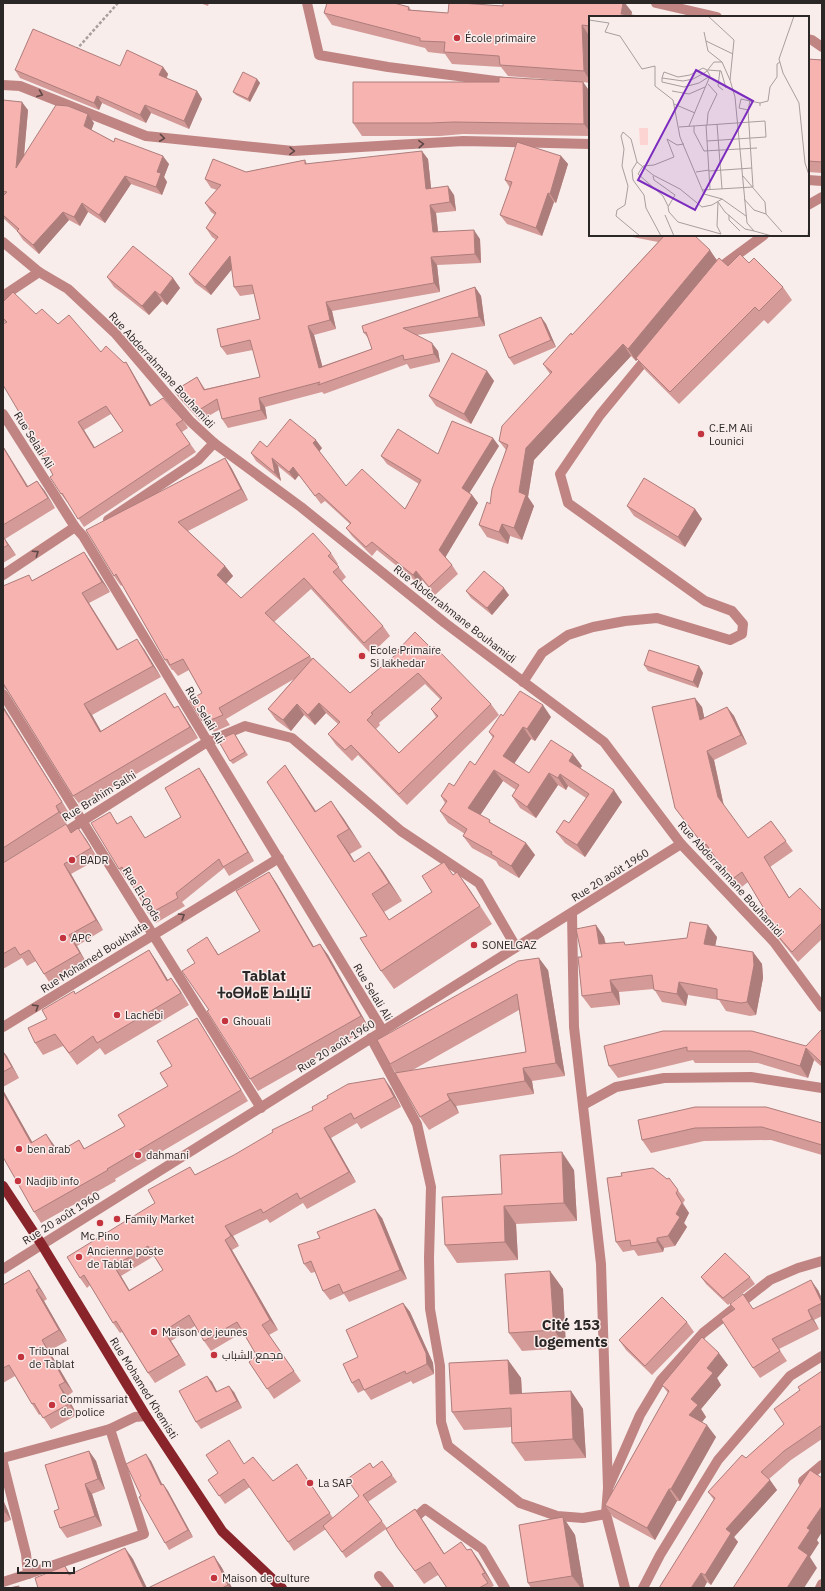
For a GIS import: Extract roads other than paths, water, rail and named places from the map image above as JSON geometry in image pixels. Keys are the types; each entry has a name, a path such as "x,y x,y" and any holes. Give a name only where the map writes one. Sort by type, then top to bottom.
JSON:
{"main road":[{"name":"Rue Mohamed Khemisti","path":"3,1186 42,1244 146,1416 222,1531 282,1588"}],"street":[{"path":"307,3 319,55 388,67 519,84"},
{"path":"656,3 713,16"},
{"path":"809,39 822,47"},
{"path":"3,85 20,86 146,136 293,151 463,141 589,144"},
{"path":"809,180 822,181"},
{"path":"809,204 822,197"},
{"path":"711,281 726,262 763,236"},
{"path":"3,242 39,272 3,296"},
{"name":"Rue Abderrahmane Bouhamidi","path":"39,272 68,289 115,333 190,421 214,443 301,508 445,623 604,742 681,844 774,942 822,1007"},
{"path":"523,682 542,653 568,636 593,627 625,621 658,618 730,640 742,634 743,624 732,611 705,600 568,503 560,474 600,415 656,348"},
{"name":"Rue Selali Ali","path":"3,414 75,527 87,534 207,742 383,1031"},
{"path":"103,524 198,460 214,443"},
{"path":"3,575 75,527"},
{"name":"Rue El-Qods","path":"3,694 261,1108"},
{"name":"Rue Brahim Salhi","path":"49,842 207,742 245,726 292,738 401,831 479,883 516,947"},
{"name":"Rue 20 août 1960","path":"3,1269 681,844"},
{"name":"Rue Mohamed Boukhalfa","path":"3,1027 279,858"},
{"path":"572,913 574,1027 601,1264 608,1488 606,1514 625,1588"},
{"path":"371,1038 417,1124 431,1186 429,1258 430,1309 440,1366 441,1422 448,1446 520,1503 557,1516 583,1518 606,1514"},
{"path":"583,1105 616,1087 664,1078 751,1076 822,1088"},
{"path":"608,1488 640,1415 661,1380 703,1333 770,1280 798,1268 822,1261"},
{"path":"644,1588 660,1555 718,1460 790,1376 822,1356"},
{"path":"3,1458 110,1429 135,1417 146,1416"},
{"path":"3,1582 144,1534 110,1429"},
{"path":"3,1464 26,1554 28,1574"},
{"path":"797,1492 805,1479 822,1465"},
{"path":"402,1529 425,1509 482,1549 505,1588"},
{"path":"379,1576 389,1588"},
{"path":"820,1588 822,1584"}],"place":[{"name":"École primaire","path":"457,38"},
{"name":"C.E.M Ali Lounici","path":"701,434"},
{"name":"Ecole Primaire Si lakhedar","path":"362,656"},
{"name":"BADR","path":"72,860"},
{"name":"APC","path":"63,938"},
{"name":"SONELGAZ","path":"474,945"},
{"name":"Lachebi","path":"117,1015"},
{"name":"Ghouali","path":"225,1021"},
{"name":"ben arab","path":"19,1149"},
{"name":"dahmani","path":"138,1155"},
{"name":"Nadjib info","path":"18,1181"},
{"name":"Family Market","path":"117,1219"},
{"name":"Mc Pino","path":"100,1223"},
{"name":"Ancienne poste de Tablat","path":"79,1257"},
{"name":"Maison de jeunes","path":"154,1332"},
{"name":"مجمع الشباب","path":"214,1355"},
{"name":"Tribunal de Tablat","path":"21,1357"},
{"name":"Commissariat de police","path":"52,1405"},
{"name":"La SAP","path":"310,1483"},
{"name":"Maison de culture","path":"214,1578"}],"district":[{"name":"Tablat ⵜⴰⴱⵍⴰⵟ تابلاط","path":"264,984"},
{"name":"Cité 153 logements","path":"571,1332"}]}
